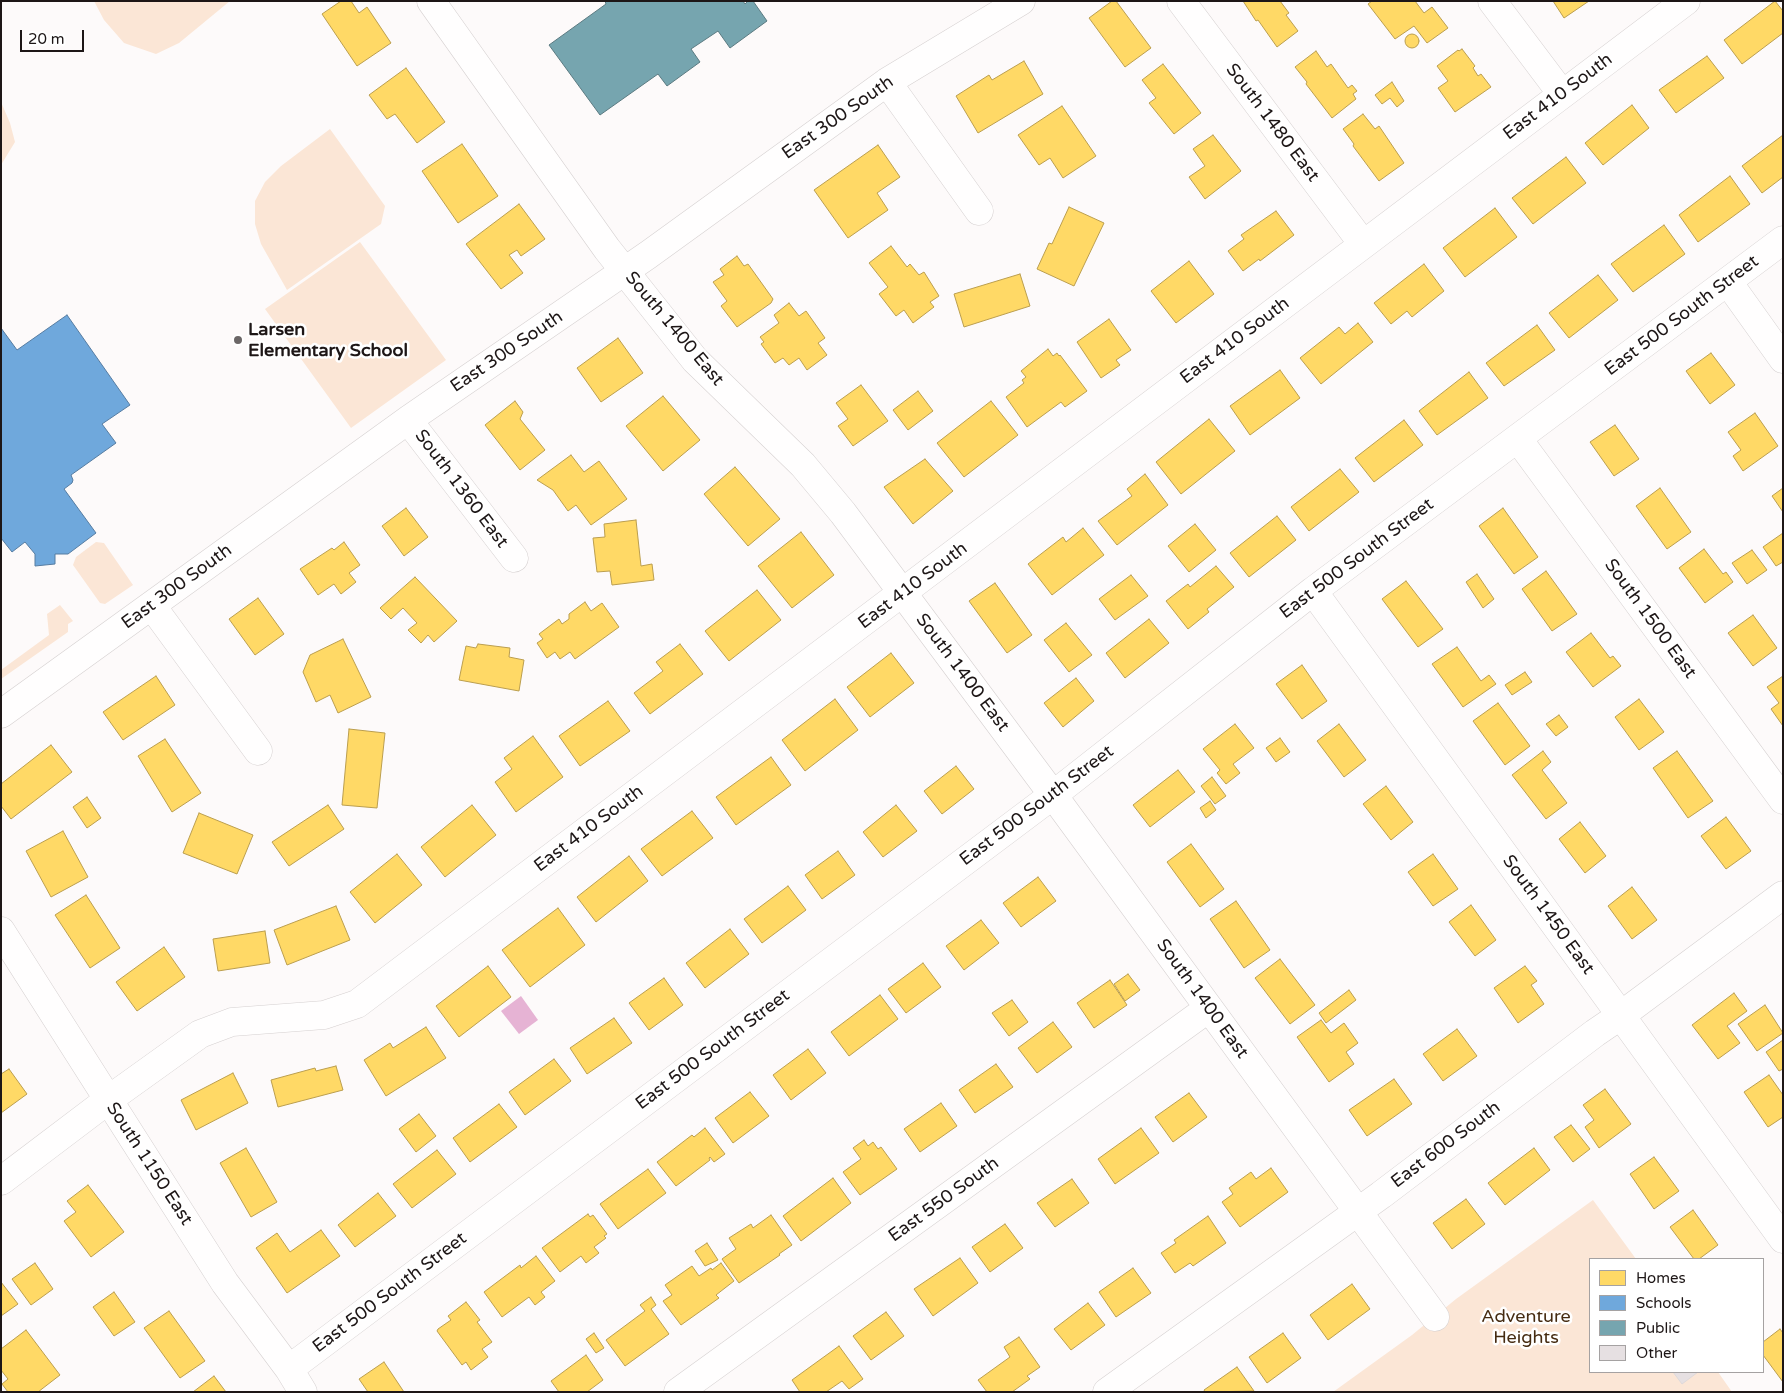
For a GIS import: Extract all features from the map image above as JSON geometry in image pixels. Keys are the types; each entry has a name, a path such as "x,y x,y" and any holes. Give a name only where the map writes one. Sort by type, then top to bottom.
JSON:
{"street":[{"name":"South 1400 East","path":"431,1 600,239 695,360 803,465 844,513 1053,795 1434,1317"},
{"name":"East 300 South","path":"1,714 408,420 648,255 887,82 1021,1"},
{"name":"South 1480 East","path":"1181,1 1363,244"},
{"path":"1492,1 1562,94"},
{"name":"East 410 South","path":"1,1181 108,1100 200,1034 232,1022 324,1015 357,1004 1686,1"},
{"path":"887,82 979,210"},
{"name":"East 500 South Street","path":"289,1369 1053,795 1313,591 1783,240"},
{"path":"1728,282 1783,359"},
{"name":"South 1360 East","path":"408,420 514,558"},
{"name":"South 1500 East","path":"1518,439 1783,800"},
{"name":"South 1450 East","path":"1313,591 1783,1239"},
{"path":"152,606 258,751"},
{"name":"East 600 South","path":"1107,1392 1357,1212 1595,1033 1783,895"},
{"name":"South 1150 East","path":"1,931 225,1283 289,1369 303,1392"},
{"name":"East 550 South","path":"678,1392 1209,1008"}],"green space":[{"path":"94,1 230,1 179,43 156,54 124,43 104,20"},
{"path":"1,102 10,123 15,142 1,165"},
{"path":"330,129 385,206 381,224 287,290 261,244 255,224 255,201 265,182 281,166"},
{"path":"360,242 446,360 351,428 265,309"},
{"path":"96,542 104,543 133,585 105,604 100,603 73,565 76,557"},
{"path":"60,605 73,621 68,624 68,632 1,679 1,670 49,635 47,614"},
{"name":"Adventure Heights","path":"1593,1200 1635,1258 1589,1258 1589,1373 1719,1373 1732,1392 1333,1392 1412,1335 1456,1299"}],"shaded area":[{"path":"521,996 538,1020 519,1034 501,1011"}],"building: Homes":[{"path":"341,1 351,1 359,13 367,7 391,43 357,66 322,14"},
{"path":"1112,1 1116,1 1151,48 1125,67 1089,18"},
{"path":"1243,1 1280,1 1289,13 1286,15 1298,31 1277,47"},
{"path":"1372,1 1415,1 1424,13 1432,7 1448,28 1427,43 1414,26 1395,39 1368,4"},
{"path":"1553,1 1589,1 1564,18"},
{"path":"1775,1 1783,11 1783,33 1742,64 1724,40"},
{"path":"1412,34 1417,36 1419,41 1417,46 1412,48 1407,46 1405,41 1407,36"},
{"path":"1462,49 1475,66 1473,68 1478,76 1481,74 1491,87 1455,112 1438,88 1448,81 1437,66"},
{"path":"1316,51 1327,67 1331,64 1348,88 1352,85 1357,91 1353,94 1356,99 1332,118 1295,67"},
{"path":"1707,56 1724,78 1676,113 1659,90"},
{"path":"1024,61 1043,94 978,133 956,96 989,75 992,80"},
{"path":"1163,64 1201,113 1174,134 1149,103 1156,98 1142,80"},
{"path":"406,68 445,122 417,143 395,114 387,119 369,95"},
{"path":"1392,82 1404,101 1397,107 1390,98 1382,104 1375,95"},
{"path":"1632,105 1649,128 1603,165 1585,143"},
{"path":"1062,106 1096,156 1063,178 1050,158 1039,165 1018,135"},
{"path":"1363,114 1375,129 1379,126 1404,163 1379,181 1343,129"},
{"path":"1213,135 1241,171 1205,199 1189,177 1205,166 1193,149"},
{"path":"1783,135 1783,177 1762,193 1742,166"},
{"path":"462,144 498,196 458,223 422,171"},
{"path":"878,145 900,177 877,193 888,210 848,238 814,190"},
{"path":"1566,157 1586,183 1533,224 1512,198"},
{"path":"1730,176 1750,204 1698,242 1679,215"},
{"path":"519,204 545,239 521,256 517,250 509,255 523,273 501,289 466,244"},
{"path":"1069,207 1104,223 1074,286 1037,269 1049,243 1052,244"},
{"path":"1495,208 1517,237 1465,277 1443,248"},
{"path":"1276,211 1294,235 1260,261 1259,259 1243,271 1228,251 1244,239 1241,235"},
{"path":"1664,225 1685,254 1633,292 1611,264"},
{"path":"891,246 907,267 910,264 919,275 924,272 939,296 930,302 934,307 913,323 904,310 896,316 879,294 888,287 869,263"},
{"path":"737,256 744,266 748,264 773,299 771,303 737,327 721,306 727,301 713,282 724,275 720,269"},
{"path":"1189,261 1214,294 1176,323 1151,291"},
{"path":"1424,264 1444,291 1412,317 1407,311 1391,324 1374,303"},
{"path":"1020,274 1030,306 964,327 954,294"},
{"path":"1598,275 1618,300 1569,338 1549,313"},
{"path":"789,303 799,316 806,311 825,338 818,343 827,355 807,370 799,358 789,365 783,358 775,363 761,344 764,342 760,337 779,323 774,315"},
{"path":"1109,319 1131,350 1116,360 1120,365 1101,378 1077,342"},
{"path":"1358,323 1373,342 1321,384 1300,358 1339,327 1345,334"},
{"path":"1537,325 1555,350 1504,386 1486,363"},
{"path":"618,338 643,373 601,402 577,368"},
{"path":"1048,349 1053,356 1057,353 1060,355 1087,391 1065,407 1061,402 1027,427 1006,397 1024,383 1022,380 1026,377 1021,371"},
{"path":"1711,353 1735,385 1710,404 1686,371"},
{"path":"1280,370 1300,398 1250,435 1230,406"},
{"path":"1469,372 1488,398 1437,435 1419,411"},
{"path":"861,385 888,421 853,446 838,426 848,419 836,403"},
{"path":"918,391 933,411 908,430 893,410"},
{"path":"663,396 700,440 663,471 626,426"},
{"path":"515,401 523,412 520,419 545,450 520,470 485,425"},
{"path":"991,401 1018,435 964,477 937,443"},
{"path":"1755,413 1778,446 1743,471 1733,456 1741,450 1728,432"},
{"path":"1209,419 1235,451 1181,494 1156,462"},
{"path":"1404,420 1423,445 1374,482 1355,458"},
{"path":"1615,425 1639,459 1614,476 1590,442"},
{"path":"571,455 584,472 599,461 627,499 591,525 576,505 568,511 553,490 537,480"},
{"path":"925,459 953,491 913,524 884,487"},
{"path":"735,467 780,519 748,546 704,494"},
{"path":"1340,469 1359,492 1309,531 1291,507"},
{"path":"1145,474 1168,505 1117,545 1098,521 1132,496 1127,489"},
{"path":"1660,488 1691,532 1667,549 1636,506"},
{"path":"1783,488 1783,512 1772,496"},
{"path":"406,508 428,537 404,556 382,526"},
{"path":"1503,508 1538,557 1514,574 1479,526"},
{"path":"1277,516 1296,540 1249,577 1230,553"},
{"path":"636,520 641,566 652,564 654,580 612,585 610,571 597,572 593,538 605,537 604,524"},
{"path":"1195,524 1216,550 1189,572 1168,546"},
{"path":"1083,528 1104,555 1052,595 1028,564 1063,537 1066,542"},
{"path":"801,532 834,575 792,608 758,566"},
{"path":"1783,533 1783,562 1776,566 1763,547"},
{"path":"344,542 360,565 349,573 356,582 341,594 334,584 318,595 300,569 332,548 334,550"},
{"path":"1704,549 1723,574 1726,572 1733,582 1705,603 1679,568"},
{"path":"1752,550 1767,570 1747,584 1732,563"},
{"path":"1216,566 1234,587 1207,609 1209,612 1188,629 1166,601 1188,584 1190,587"},
{"path":"1546,571 1577,614 1552,631 1522,589"},
{"path":"1477,574 1494,599 1483,608 1466,582"},
{"path":"1131,575 1148,596 1115,620 1099,599"},
{"path":"415,577 457,621 434,642 428,635 421,643 408,630 417,623 403,608 391,619 380,608"},
{"path":"1406,581 1443,629 1418,647 1382,599"},
{"path":"995,583 1032,635 1007,653 969,601"},
{"path":"757,590 781,620 729,661 705,631"},
{"path":"258,598 284,634 255,655 229,619"},
{"path":"585,602 591,611 602,603 619,627 575,659 570,652 560,659 555,652 547,658 537,643 543,639 539,634 559,619 562,624 569,619 569,614"},
{"path":"1753,615 1777,648 1753,666 1728,633"},
{"path":"1149,619 1169,643 1125,678 1106,653"},
{"path":"1066,623 1092,655 1069,672 1044,640"},
{"path":"1591,633 1610,658 1613,656 1621,666 1593,687 1566,652"},
{"path":"343,639 371,697 338,713 330,695 316,702 303,672 310,655"},
{"path":"478,644 510,648 509,657 524,660 519,691 459,680 466,646 476,648"},
{"path":"680,644 703,674 650,714 634,693 663,671 656,662"},
{"path":"1457,647 1481,681 1489,675 1496,684 1463,707 1432,664"},
{"path":"891,653 914,683 870,717 847,687"},
{"path":"1302,665 1327,701 1302,719 1276,684"},
{"path":"1525,672 1532,682 1512,695 1505,685"},
{"path":"156,676 175,705 123,740 103,712"},
{"path":"1783,676 1783,726 1771,709 1779,703 1767,687"},
{"path":"1076,678 1094,701 1063,727 1044,703"},
{"path":"835,699 858,730 805,771 782,740"},
{"path":"1639,699 1664,732 1639,750 1615,717"},
{"path":"608,701 630,731 580,766 559,736"},
{"path":"1498,703 1530,746 1505,765 1473,721"},
{"path":"1559,715 1568,727 1556,736 1546,724"},
{"path":"1235,724 1254,748 1233,764 1240,773 1226,784 1217,773 1220,770 1203,749"},
{"path":"1339,724 1366,760 1344,777 1317,741"},
{"path":"349,729 385,733 377,808 342,805"},
{"path":"533,736 563,777 516,812 495,782 512,769 504,758"},
{"path":"1280,738 1290,752 1276,762 1266,748"},
{"path":"165,739 201,793 172,812 138,756"},
{"path":"51,745 72,772 11,819 1,806 1,784"},
{"path":"1543,751 1551,762 1542,770 1567,803 1546,819 1512,775"},
{"path":"1677,751 1713,801 1688,818 1653,768"},
{"path":"771,757 791,785 736,825 716,797"},
{"path":"956,766 974,789 942,814 924,791"},
{"path":"1178,770 1195,792 1150,827 1133,805"},
{"path":"1212,777 1226,796 1215,804 1201,786"},
{"path":"1386,786 1413,822 1391,840 1363,804"},
{"path":"87,797 101,818 87,828 73,807"},
{"path":"1210,801 1216,810 1206,818 1200,808"},
{"path":"328,805 344,829 289,866 272,842"},
{"path":"472,805 496,835 445,877 421,847"},
{"path":"896,805 917,831 883,857 863,832"},
{"path":"692,811 713,838 662,876 641,849"},
{"path":"199,813 253,835 237,874 183,853"},
{"path":"1726,817 1751,851 1726,869 1701,836"},
{"path":"1580,822 1606,856 1585,873 1559,839"},
{"path":"63,831 88,877 51,897 26,851"},
{"path":"1191,844 1224,889 1200,907 1167,862"},
{"path":"838,851 855,875 822,899 805,875"},
{"path":"397,854 422,885 375,923 350,892"},
{"path":"1433,854 1458,889 1433,906 1408,872"},
{"path":"629,856 648,881 596,922 577,897"},
{"path":"1038,877 1056,901 1021,927 1003,903"},
{"path":"788,886 806,910 762,943 744,919"},
{"path":"1632,887 1657,920 1632,939 1608,906"},
{"path":"86,895 120,948 90,968 55,915"},
{"path":"1236,901 1270,950 1244,968 1210,919"},
{"path":"1471,905 1496,940 1475,956 1449,922"},
{"path":"336,906 350,940 287,965 274,930"},
{"path":"558,908 585,945 530,987 502,950"},
{"path":"981,920 999,943 964,970 946,946"},
{"path":"730,929 749,954 705,988 686,963"},
{"path":"265,931 270,963 218,971 213,939"},
{"path":"164,947 185,977 137,1011 116,982"},
{"path":"1280,959 1315,1005 1290,1024 1255,978"},
{"path":"923,963 941,987 906,1013 888,989"},
{"path":"488,966 511,997 459,1037 436,1006"},
{"path":"1525,966 1537,981 1531,985 1544,1004 1518,1023 1494,988"},
{"path":"1128,974 1140,990 1125,1001 1114,984"},
{"path":"664,978 683,1005 649,1030 629,1003"},
{"path":"1110,980 1127,1005 1094,1028 1077,1003"},
{"path":"1349,990 1356,1000 1326,1023 1319,1013"},
{"path":"1734,993 1747,1011 1727,1026 1740,1043 1718,1059 1692,1025"},
{"path":"880,995 898,1019 849,1056 831,1032"},
{"path":"1012,1000 1028,1022 1009,1036 992,1013"},
{"path":"1765,1005 1783,1033 1757,1051 1738,1024"},
{"path":"614,1018 632,1043 587,1074 570,1048"},
{"path":"1321,1020 1331,1033 1344,1023 1358,1043 1346,1052 1354,1064 1329,1082 1297,1037"},
{"path":"1053,1022 1072,1047 1037,1073 1018,1048"},
{"path":"426,1027 446,1058 386,1096 364,1060 390,1043 393,1048"},
{"path":"1457,1029 1477,1056 1443,1081 1423,1054"},
{"path":"1783,1040 1783,1069 1779,1071 1766,1052"},
{"path":"808,1049 826,1073 791,1100 773,1075"},
{"path":"554,1059 571,1081 525,1115 509,1092"},
{"path":"996,1064 1013,1087 975,1113 959,1090"},
{"path":"336,1066 343,1090 278,1107 271,1080 315,1068 316,1071"},
{"path":"9,1069 27,1094 1,1113 1,1074"},
{"path":"233,1073 248,1103 196,1130 181,1100"},
{"path":"1769,1075 1783,1095 1783,1117 1768,1127 1744,1092"},
{"path":"1394,1079 1412,1104 1367,1136 1349,1110"},
{"path":"1605,1089 1631,1124 1599,1148 1585,1127 1594,1120 1583,1105"},
{"path":"750,1092 769,1116 733,1143 715,1118"},
{"path":"1189,1093 1207,1117 1173,1142 1155,1117"},
{"path":"941,1103 957,1126 920,1152 904,1129"},
{"path":"499,1104 517,1127 470,1162 453,1138"},
{"path":"419,1114 436,1136 416,1152 399,1129"},
{"path":"1571,1125 1590,1149 1573,1162 1554,1137"},
{"path":"705,1128 725,1154 714,1162 710,1157 710,1160 676,1186 657,1162 692,1135 694,1137"},
{"path":"1141,1128 1159,1153 1115,1184 1098,1159"},
{"path":"864,1140 868,1146 873,1142 878,1149 881,1147 897,1169 860,1195 843,1172 861,1159 853,1148"},
{"path":"246,1148 277,1202 251,1217 220,1163"},
{"path":"1534,1148 1550,1170 1505,1205 1488,1183"},
{"path":"437,1150 456,1174 412,1208 393,1184"},
{"path":"1654,1157 1679,1191 1654,1209 1630,1174"},
{"path":"1271,1168 1288,1192 1240,1227 1222,1202 1233,1194 1229,1188 1251,1172 1256,1179"},
{"path":"648,1169 666,1193 618,1229 600,1204"},
{"path":"833,1178 851,1203 801,1241 783,1216"},
{"path":"1072,1179 1089,1203 1055,1227 1037,1203"},
{"path":"88,1185 124,1232 91,1257 64,1221 76,1212 67,1201"},
{"path":"378,1193 396,1216 355,1247 338,1225"},
{"path":"1466,1199 1485,1224 1452,1249 1433,1223"},
{"path":"1693,1210 1718,1245 1700,1258 1693,1258 1670,1227"},
{"path":"588,1214 590,1217 593,1215 607,1234 604,1236 606,1238 594,1247 599,1253 586,1263 581,1256 560,1272 542,1248"},
{"path":"771,1215 792,1245 739,1283 722,1259 736,1249 729,1238 751,1224 753,1228"},
{"path":"1208,1216 1226,1243 1193,1266 1190,1263 1175,1273 1161,1253 1176,1243 1174,1240"},
{"path":"1005,1224 1023,1248 990,1272 972,1247"},
{"path":"321,1230 340,1256 287,1293 256,1248 277,1233 290,1252"},
{"path":"707,1243 718,1260 705,1266 695,1251"},
{"path":"536,1256 555,1281 541,1292 545,1297 535,1305 529,1297 502,1317 484,1292 520,1265 521,1268"},
{"path":"960,1258 978,1283 933,1316 914,1289"},
{"path":"35,1263 53,1289 31,1305 12,1279"},
{"path":"721,1263 734,1281 716,1295 719,1298 681,1325 663,1301 672,1295 665,1285 692,1266 699,1276"},
{"path":"1133,1268 1151,1293 1116,1317 1099,1292"},
{"path":"1,1282 18,1304 1,1316"},
{"path":"1352,1284 1370,1309 1328,1340 1310,1315"},
{"path":"114,1292 135,1322 114,1336 93,1307"},
{"path":"651,1297 656,1305 651,1309 669,1334 625,1366 606,1340 645,1311 640,1305"},
{"path":"466,1302 480,1320 477,1322 492,1342 482,1349 488,1357 471,1370 466,1362 462,1365 437,1331 451,1320 448,1316"},
{"path":"1088,1303 1105,1325 1071,1350 1054,1329"},
{"path":"169,1311 205,1361 180,1378 144,1328"},
{"path":"886,1312 904,1336 871,1360 853,1336"},
{"path":"1780,1329 1783,1333 1783,1382 1764,1356 1764,1341"},
{"path":"26,1330 60,1375 38,1392 8,1392 2,1384 8,1379 1,1370 1,1349"},
{"path":"594,1333 604,1348 596,1353 586,1339"},
{"path":"1283,1333 1301,1358 1267,1383 1249,1357"},
{"path":"1019,1337 1040,1367 1027,1376 1030,1379 1012,1392 987,1392 978,1380 1010,1357 1004,1347"},
{"path":"839,1346 863,1379 849,1389 842,1381 826,1392 800,1392 792,1380"},
{"path":"586,1355 603,1380 587,1392 559,1392 551,1381"},
{"path":"384,1362 404,1392 368,1392 359,1379"},
{"path":"1237,1367 1254,1391 1205,1392 1204,1390"},
{"path":"214,1376 226,1392 193,1392"}],"building: Schools":[{"path":"67,315 130,405 102,424 116,443 71,475 72,483 64,489 96,533 68,554 55,554 55,564 35,566 35,554 25,542 12,552 1,538 1,328 17,350"}],"building: Public":[{"path":"605,1 743,1 745,4 748,1 753,1 767,21 730,48 718,31 691,49 700,62 667,86 658,74 600,115 549,45 606,4"}],"building: Other":[{"path":"1674,1373 1697,1373 1682,1384"}],"place":[{"name":"Larsen Elementary School","path":"238,340"}]}
